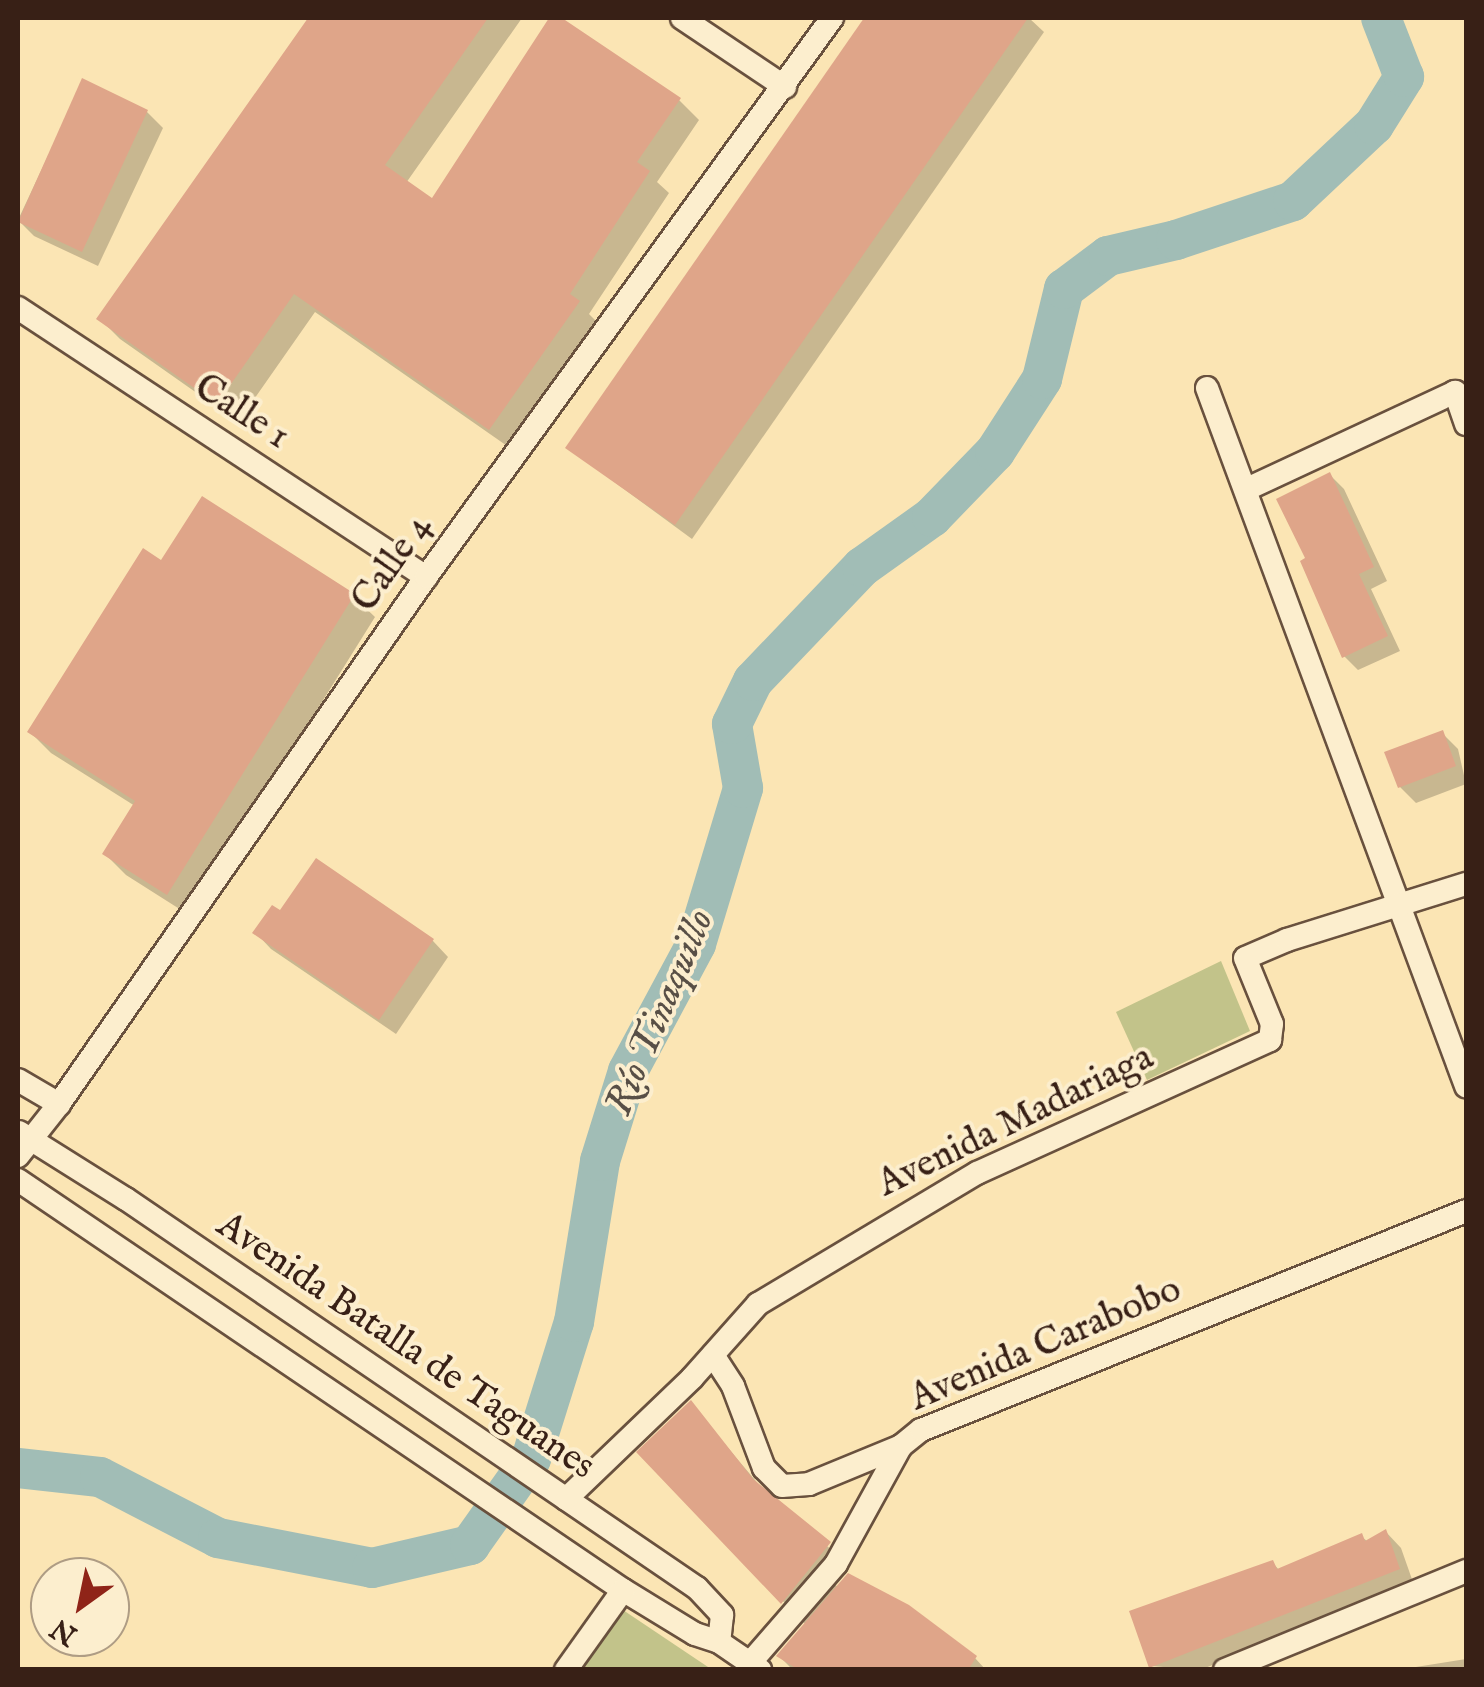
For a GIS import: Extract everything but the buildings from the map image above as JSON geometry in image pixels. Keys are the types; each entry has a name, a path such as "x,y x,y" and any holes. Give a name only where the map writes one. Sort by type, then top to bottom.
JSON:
{"street":[{"path":"682,18 785,86"},
{"name":"Calle 4","path":"22,1142 59,1104 426,577 832,18"},
{"name":"Calle 1","path":"18,308 426,577"},
{"path":"1207,388 1466,1086"},
{"path":"1247,489 1461,390 1466,424"},
{"name":"Avenida Madariaga","path":"558,1494 712,1355 758,1304 977,1172 1080,1123 1255,1051 1270,1040 1272,1024 1244,958 1287,940 1466,884"},
{"path":"18,1080 59,1104"},
{"name":"Avenida Batalla de Taguanes","path":"22,1142 126,1198 713,1602 722,1615 719,1642"},
{"path":"18,1180 623,1590 755,1666"},
{"name":"Avenida Carabobo","path":"755,1666 836,1564 901,1446 921,1430 1466,1211"},
{"path":"712,1355 733,1386 764,1468 782,1486 809,1484 901,1446"},
{"path":"1225,1670 1466,1571"},
{"path":"566,1670 623,1590"}],"green space":[{"path":"1221,961 1250,1031 1147,1080 1116,1012"},
{"path":"623,1610 711,1669 579,1670"}],"waterway":[{"name":"Río Tinaquillo","path":"18,1468 100,1477 218,1538 372,1568 470,1545 531,1459 574,1322 600,1161 628,1071 696,944 743,788 732,724 753,681 862,567 932,517 995,452 1042,379 1064,289 1108,256 1176,240 1293,201 1374,125 1404,77 1381,18"}]}
